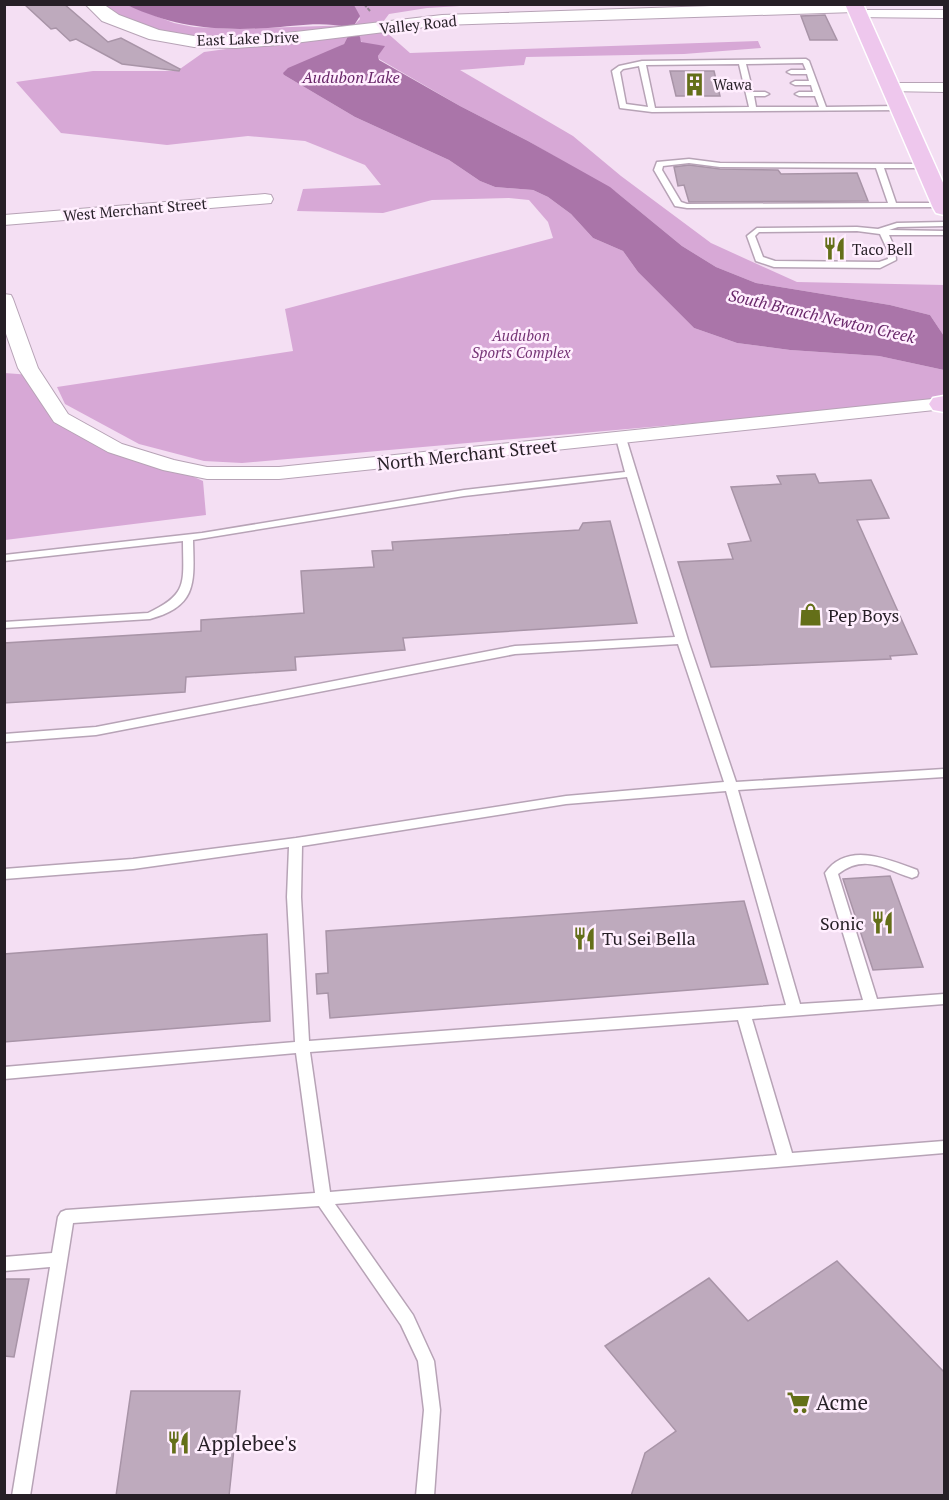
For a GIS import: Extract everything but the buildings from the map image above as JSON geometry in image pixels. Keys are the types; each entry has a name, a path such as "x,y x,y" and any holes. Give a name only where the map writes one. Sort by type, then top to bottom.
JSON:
{"main road":[{"path":"856,9 901,108 934,172 944,212"}],"street":[{"name":"East Lake Drive","path":"93,4 110,17 133,29 177,39 208,42 243,41 340,32"},
{"name":"Valley Road","path":"340,32 404,22 442,20 856,9"},
{"path":"856,9 945,14"},
{"path":"892,88 945,88"},
{"name":"West Merchant Street","path":"4,220 265,199"},
{"name":"North Merchant Street","path":"4,299 28,368 61,418 115,448 170,466 207,473 279,473 944,404"},
{"path":"4,366 28,368"}],"lane":[{"path":"823,109 806,61 642,63 621,67 616,71 623,106 652,110 823,109 901,108"},
{"path":"742,62 748,71 751,83 750,94 753,109"},
{"path":"642,63 652,110"},
{"path":"791,72 810,72"},
{"path":"795,83 814,83"},
{"path":"750,94 765,94"},
{"path":"799,94 818,94"},
{"path":"934,172 879,166 720,165 688,161 660,164 658,170 678,204 687,206 893,205 944,212"},
{"path":"879,166 893,205"},
{"path":"882,230 944,212"},
{"path":"882,230 891,249 892,260 880,265 774,264 759,259 751,236 757,230 882,230 897,234 945,233"},
{"path":"621,438 682,640 731,786 795,1011"},
{"path":"4,558 188,538 464,493 631,474"},
{"path":"4,624 150,616 165,610 179,601 188,590 188,538"},
{"path":"4,738 96,731 515,650 682,640"},
{"path":"4,874 133,864 296,842 566,800 731,786 945,773"},
{"path":"296,842 295,914 302,1047 323,1199 407,1320 426,1361 432,1410 425,1496"},
{"path":"872,1005 831,873 851,858 864,858 912,873"},
{"path":"4,1073 302,1047 945,999"},
{"path":"744,1015 786,1159"},
{"path":"21,1496 66,1217 323,1199 945,1147"},
{"path":"4,1264 60,1259"}],"path":[{"path":"364,4 370,11"}],"green space":[{"path":"460,4 460,6 389,14 383,22 372,27 268,37 232,38 195,37 161,32 129,21 100,5 127,5 174,23 194,27 235,29 354,25 360,19 354,5"},
{"path":"385,31 410,53 758,41 761,48 684,54 526,57 524,65 460,70 573,136 621,176 711,243 797,282 944,285 944,336 930,315 890,305 756,283 716,267 682,246 616,192 379,59 378,56 384,46 363,44 357,35"},
{"name":"Audubon Sports Complex","path":"331,35 348,36 344,44 284,75 355,117 449,160 480,181 495,187 533,190 548,197 571,214 593,238 623,251 638,272 694,328 737,343 790,350 879,356 944,370 944,401 242,463 204,461 139,444 65,404 57,387 293,351 285,309 553,238 548,222 529,200 509,198 432,200 383,213 297,211 303,189 381,185 365,165 305,141 248,136 167,145 61,133 16,82 93,71 177,71 204,52"},
{"path":"4,373 32,375 61,418 203,481 206,515 5,540"}],"water":[{"name":"Audubon Lake","path":"127,5 354,5 360,16 353,27 361,42 385,46 378,56 379,60 610,187 682,246 716,267 756,283 890,305 930,315 944,336 944,370 879,356 790,350 737,343 694,328 638,272 623,251 593,238 571,214 548,197 533,190 495,187 480,181 449,160 355,117 284,75 283,73 288,68 344,44 348,36 347,27 318,24 249,29 213,28 179,23"}],"place":[{"name":"Wawa","path":"695,84"},
{"name":"Taco Bell","path":"834,249"},
{"name":"Pep Boys","path":"810,615"},
{"name":"Sonic","path":"882,923"},
{"name":"Tu Sei Bella","path":"584,938"},
{"name":"Acme","path":"798,1402"},
{"name":"Applebee's","path":"179,1443"}],"water label":[{"name":"South Branch Newton Creek","path":"822,316"}]}
